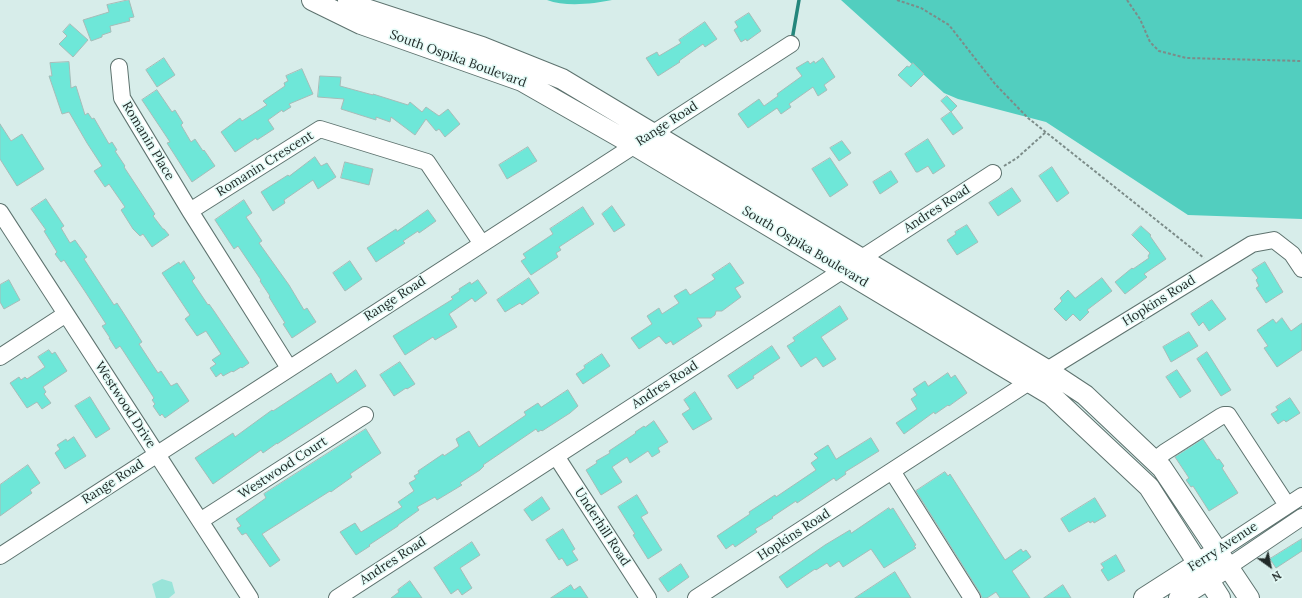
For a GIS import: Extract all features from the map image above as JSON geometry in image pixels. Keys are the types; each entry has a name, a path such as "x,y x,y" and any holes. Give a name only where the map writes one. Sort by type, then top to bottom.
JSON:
{"main road":[{"name":"South Ospika Boulevard","path":"312,0 361,24 522,81 634,145 1051,395 1149,487 1220,598"},
{"name":"South Ospika Boulevard","path":"348,0 366,9 482,47 562,79 1047,370 1085,395 1162,468 1249,598"},
{"name":"Ferry Avenue","path":"1144,598 1198,563 1223,559"},
{"name":"Ferry Avenue","path":"1179,598 1209,580 1223,559"}],"street":[{"name":"Range Road","path":"0,556 652,133 792,44"},
{"name":"Romanin Place","path":"119,67 122,98 190,211"},
{"name":"Romanin Crescent","path":"190,211 320,129 427,162 482,244"},
{"name":"Andres Road","path":"337,598 993,173"},
{"path":"190,211 289,368"},
{"name":"Westwood Drive","path":"0,212 250,598"},
{"name":"Hopkins Road","path":"1047,370 1252,244 1274,240 1292,254 1302,269"},
{"path":"0,357 66,314"},
{"name":"Hopkins Road","path":"696,598 1030,382"},
{"name":"Westwood Court","path":"200,521 365,415"},
{"path":"1155,460 1220,417 1228,415 1287,505"},
{"name":"Underhill Road","path":"556,456 648,598"},
{"path":"892,471 972,598"},
{"name":"Ferry Avenue","path":"1223,559 1287,505 1302,496"},
{"name":"Ferry Avenue","path":"1223,559 1302,517"}],"path":[{"path":"898,0 922,8 949,25 995,84 1028,118 1215,267"},
{"path":"1127,0 1140,19 1150,42 1159,51 1186,58 1302,61"},
{"path":"993,173 1017,158 1046,132"}],"green space":[{"path":"547,0 612,0 588,4 562,4"},
{"path":"841,0 1302,0 1302,219 1188,215 1046,122 958,99 944,93"},
{"path":"162,579 172,582 175,593 169,598 156,598 152,584"}],"building":[{"path":"129,0 134,17 129,18 130,21 110,26 111,32 91,41 83,20 109,12 107,5"},
{"path":"749,13 761,31 747,41 746,39 741,42 734,30 738,27 735,22"},
{"path":"705,22 717,39 705,47 703,44 679,61 680,62 658,76 646,58 657,52 659,56 681,43 679,40"},
{"path":"70,24 88,40 73,57 59,44 67,36 63,32"},
{"path":"164,58 175,75 157,87 146,70"},
{"path":"823,58 835,77 824,85 827,90 818,96 813,87 789,104 791,107 781,114 777,108 748,128 738,114 759,99 764,106 778,96 777,94 802,76 796,68 808,61 810,64 814,61 815,63"},
{"path":"69,62 71,88 76,86 85,115 88,113 92,119 94,118 109,144 112,142 117,150 115,151 125,166 124,167 155,214 153,216 169,235 152,247 143,234 140,236 133,229 121,210 125,207 109,184 105,187 94,171 102,166 69,112 62,114 49,76 52,76 50,63"},
{"path":"913,63 924,74 911,87 898,75 907,66 909,67"},
{"path":"302,69 313,94 289,104 291,107 283,112 282,110 268,120 274,129 257,140 256,138 235,152 221,132 240,118 242,121 267,105 263,101 285,86 284,83 288,81 286,76"},
{"path":"320,76 341,77 340,86 408,105 410,102 422,112 426,107 439,116 448,109 460,124 445,137 439,129 436,131 426,119 415,135 391,117 390,122 376,117 376,120 341,109 344,99 318,97"},
{"path":"157,90 172,112 175,110 183,123 181,125 191,142 195,139 215,166 192,182 167,143 170,142 142,100"},
{"path":"947,96 957,106 951,112 941,101"},
{"path":"951,112 963,128 953,135 941,119"},
{"path":"0,124 11,141 22,134 44,169 17,186 0,159"},
{"path":"928,139 945,166 933,174 928,166 916,172 905,154"},
{"path":"842,141 851,153 839,161 830,148"},
{"path":"528,147 537,161 507,179 499,165"},
{"path":"315,157 321,166 327,163 336,177 318,189 313,180 284,200 285,203 273,211 261,192 288,175 289,176"},
{"path":"830,158 848,185 830,197 812,169"},
{"path":"345,162 373,169 369,185 341,178"},
{"path":"1052,167 1069,193 1057,202 1039,176"},
{"path":"891,171 898,182 880,194 873,182"},
{"path":"1012,188 1021,201 998,216 989,203"},
{"path":"46,199 64,226 61,228 70,243 75,240 87,257 84,259 114,305 117,303 142,342 139,344 158,373 161,371 171,386 177,383 189,401 165,418 162,414 160,416 153,406 155,404 152,400 154,398 120,346 116,349 102,326 106,324 64,260 61,262 55,254 57,252 44,231 46,230 31,209"},
{"path":"244,200 252,213 246,217 262,241 259,243 289,285 304,310 307,308 316,322 292,338 283,324 285,323 269,297 270,296 260,281 261,280 238,246 234,249 215,220"},
{"path":"612,206 625,225 614,232 602,214"},
{"path":"583,207 594,224 559,247 561,250 556,253 558,257 531,275 521,261 526,258 523,254 553,234 550,229"},
{"path":"428,210 436,221 419,233 418,231 403,241 405,243 376,262 367,248 396,229 397,231"},
{"path":"967,225 978,242 957,255 947,240 956,234 955,232"},
{"path":"1141,226 1151,235 1150,236 1166,259 1144,274 1147,277 1125,294 1115,282 1132,268 1133,269 1149,258 1148,256 1150,253 1132,235"},
{"path":"184,261 195,278 192,281 249,363 242,368 241,367 223,376 221,373 216,377 210,368 216,364 212,360 221,354 206,331 197,336 185,319 190,315 162,273 179,262 180,264"},
{"path":"350,261 362,279 345,291 333,273"},
{"path":"1265,262 1283,292 1266,303 1256,288 1259,286 1256,280 1258,278 1252,270"},
{"path":"730,263 744,283 735,288 741,297 722,311 716,311 715,315 711,318 697,318 702,326 673,345 671,341 666,344 659,336 639,349 631,338 652,324 647,316 659,308 662,314 679,303 674,296 686,289 690,295 715,279 712,275"},
{"path":"529,278 539,293 522,305 520,303 505,312 497,300"},
{"path":"1102,278 1112,291 1087,310 1089,312 1080,321 1073,314 1066,321 1054,309 1062,301 1060,298 1068,290 1075,298"},
{"path":"9,280 20,300 4,309 0,302 0,285"},
{"path":"478,280 487,293 475,302 472,298 449,314 457,327 435,340 433,337 405,355 393,336 453,299 451,297 460,291 459,289 470,282 471,284"},
{"path":"1212,300 1226,319 1209,331 1203,322 1199,326 1191,314"},
{"path":"840,306 848,319 821,337 836,359 823,367 816,357 801,367 787,346 795,341 793,338"},
{"path":"1282,318 1291,331 1302,323 1302,350 1277,367 1264,348 1268,346 1257,330 1273,319 1276,323"},
{"path":"1189,332 1198,346 1171,362 1163,347"},
{"path":"772,346 780,358 737,389 728,376"},
{"path":"49,350 52,354 55,352 67,371 43,387 46,392 44,394 51,403 42,409 37,402 27,408 10,383 19,377 21,380 25,377 27,379 45,367 38,357"},
{"path":"1207,352 1231,390 1221,396 1197,359"},
{"path":"602,354 610,366 583,384 576,374 585,368 584,366"},
{"path":"400,362 415,384 394,396 380,375"},
{"path":"356,370 366,386 263,453 261,450 213,484 195,458 233,433 235,437 272,410 273,411 331,373 337,383"},
{"path":"1177,370 1191,391 1180,398 1166,377"},
{"path":"948,373 951,378 955,375 967,393 949,406 948,405 935,414 934,412 904,434 896,423 917,409 911,399 917,395 913,389 925,381 928,386"},
{"path":"568,390 578,406 570,413 542,431 541,430 538,432 536,429 483,465 484,466 480,470 460,483 462,485 437,500 435,497 417,507 419,510 356,555 340,532 355,523 361,532 402,507 398,502 414,491 409,483 416,479 414,476 419,473 418,471 443,454 444,456 459,446 456,439 469,431 479,447 526,415 524,412 538,403 541,407"},
{"path":"695,392 712,419 693,430 682,414 690,409 684,400"},
{"path":"90,397 110,429 96,438 75,406"},
{"path":"1290,398 1300,413 1286,422 1284,420 1278,424 1271,414 1278,410 1276,407"},
{"path":"654,421 668,442 658,448 660,452 652,457 648,451 630,463 627,457 612,467 622,482 601,495 586,470 597,463 596,461 610,453 609,451 636,433 635,432"},
{"path":"366,429 381,453 350,474 352,477 331,492 330,491 262,534 280,560 270,567 246,533 242,535 237,528 241,526 236,519 266,498 264,494"},
{"path":"74,437 86,456 65,469 55,453 60,449 57,445 66,439 67,441"},
{"path":"871,438 879,451 845,472 846,474 836,481 834,478 797,503 796,501 772,517 773,518 755,529 757,532 735,547 733,544 726,549 717,536 750,514 749,512 775,495 776,497 816,470 811,463 818,458 814,454 828,445 836,459"},
{"path":"1203,439 1217,460 1219,459 1224,466 1222,468 1238,493 1209,511 1193,486 1191,487 1186,480 1189,478 1175,457"},
{"path":"28,465 40,483 30,490 32,493 0,516 0,485"},
{"path":"945,472 948,476 950,474 1005,560 1021,549 1023,552 1026,550 1031,557 1012,571 1030,598 1000,598 996,592 987,598 982,598 916,491"},
{"path":"637,495 648,513 641,517 662,550 648,559 633,535 635,534 618,507"},
{"path":"542,497 550,509 532,521 524,510"},
{"path":"1095,498 1106,516 1094,523 1093,521 1090,523 1089,521 1069,532 1061,519"},
{"path":"889,508 890,510 893,508 916,545 914,546 916,548 884,568 871,549 843,567 839,561 830,567 827,563 816,570 815,569 787,588 779,577 825,545 850,530 851,533"},
{"path":"563,529 575,549 572,551 578,560 567,566 562,558 559,560 546,540"},
{"path":"1302,539 1302,551 1276,568 1270,559"},
{"path":"472,542 480,555 460,568 472,588 462,595 458,589 451,594 434,568"},
{"path":"1116,555 1125,571 1108,581 1101,570 1104,568 1101,564"},
{"path":"681,564 689,577 668,592 659,579"},
{"path":"895,572 911,598 855,598"},
{"path":"410,581 422,598 391,598 399,592 398,590"},
{"path":"571,585 574,590 580,586 588,598 551,598"},
{"path":"1063,585 1071,598 1044,598"}],"waterway":[{"path":"792,40 799,0"}]}
